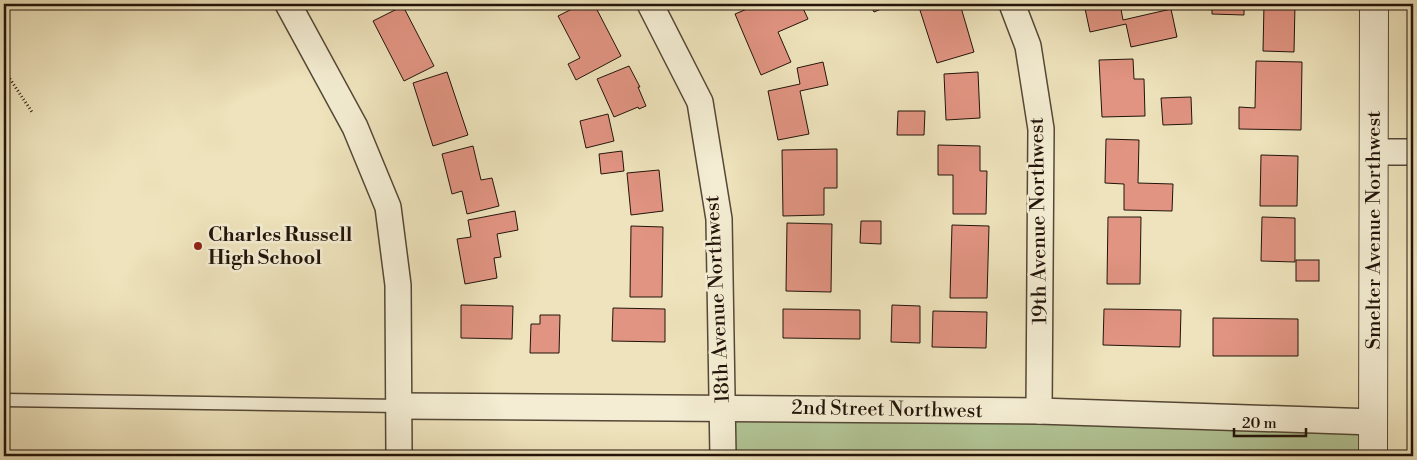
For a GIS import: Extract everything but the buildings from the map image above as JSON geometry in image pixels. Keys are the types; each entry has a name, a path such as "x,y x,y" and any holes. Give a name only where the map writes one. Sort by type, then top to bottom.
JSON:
{"street":[{"path":"288,4 355,127 388,207 398,285 399,456"},
{"name":"18th Avenue Northwest","path":"650,4 700,102 718,219 723,456"},
{"name":"19th Avenue Northwest","path":"1012,4 1028,46 1041,129 1039,411"},
{"name":"Smelter Avenue Northwest","path":"1373,456 1374,4"},
{"path":"1374,152 1413,152"},
{"name":"2nd Street Northwest","path":"399,406 1039,411 1374,422"}],"lane":[{"path":"4,400 399,406"}],"path":[{"path":"4,70 32,112"}],"green space":[{"path":"723,408 1374,422 1374,456 723,456"}],"place":[{"name":"Charles Russell High School","path":"198,246"}]}
